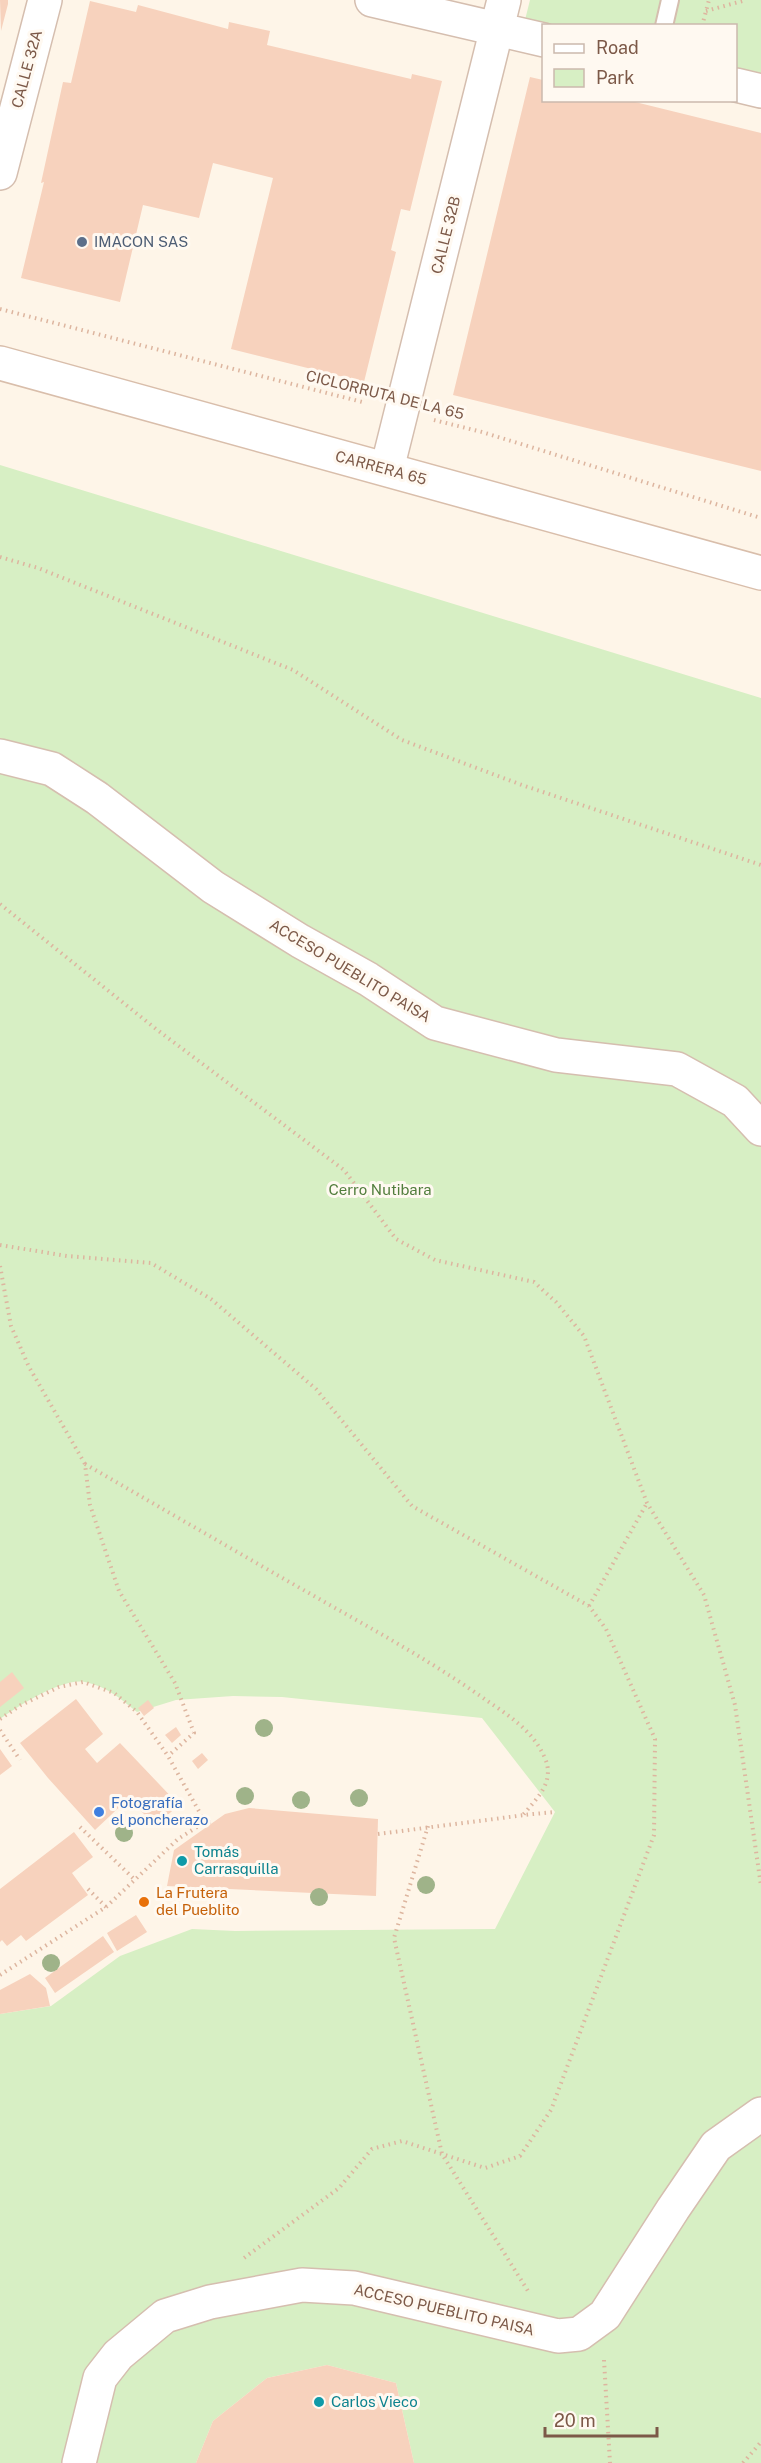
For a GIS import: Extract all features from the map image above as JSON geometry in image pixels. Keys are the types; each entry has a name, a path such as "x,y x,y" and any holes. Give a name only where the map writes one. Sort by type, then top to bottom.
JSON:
{"street":[{"name":"CALLE 32A","path":"0,173 45,0"},
{"path":"372,0 500,14 542,39"},
{"name":"CALLE 32B","path":"387,470 500,14"},
{"path":"737,85 761,90"},
{"name":"CARRERA 65","path":"0,363 761,573"},
{"name":"ACCESO PUEBLITO PAISA","path":"0,756 52,769 97,798 213,887 300,941 368,979 435,1023 556,1055 676,1069 748,1094 761,1129"},
{"name":"ACCESO PUEBLITO PAISA","path":"79,2463 100,2378 118,2355 165,2316 210,2302 302,2285 354,2288 558,2336 579,2334 604,2315 716,2146 761,2114"}],"lane":[{"path":"664,24 670,0"}],"path":[{"path":"703,24 709,0"},
{"path":"706,11 746,0"},
{"name":"CICLORRUTA DE LA 65","path":"0,309 482,432 761,519"},
{"path":"0,557 38,568 293,670 402,741 522,785 761,865"},
{"path":"0,904 156,1029 344,1170 396,1239 435,1260 534,1282 556,1302 584,1336 647,1503 704,1595 735,1705 761,1886"},
{"path":"0,1245 67,1256 150,1263 211,1299 315,1389 412,1506 589,1606 606,1629 656,1739 654,1835 551,2110 520,2156 484,2168 402,2141 372,2149 339,2188 238,2262"},
{"path":"0,1266 12,1326 29,1367 85,1464 90,1505 119,1591 175,1683 194,1733 168,1756"},
{"path":"85,1464 451,1675 521,1725 537,1743 545,1758 547,1783 523,1815 555,1812 378,1834"},
{"path":"589,1606 647,1503"},
{"path":"0,1719 21,1705 59,1687 83,1682 114,1692 137,1712 168,1756 205,1822"},
{"path":"0,1730 20,1760"},
{"path":"0,1975 106,1907 178,1839 205,1822 213,1822"},
{"path":"428,1826 394,1938 442,2154 502,2253"},
{"path":"80,1827 134,1879"},
{"path":"88,1889 106,1907"},
{"path":"604,2315 604,2387 610,2463"},
{"path":"744,2463 761,2442"}],"green space":[{"path":"530,0 761,0 761,77 737,71 737,24 524,24"},
{"name":"Cerro Nutibara","path":"0,465 761,698 761,2463 414,2463 396,2383 327,2365 267,2378 213,2421 196,2463 0,2463 0,2014 51,2006 120,1956 192,1929 235,1931 495,1929 555,1812 482,1718 282,1697 233,1696 176,1700 137,1712 106,1690 93,1684 75,1682 41,1694 0,1719"}],"building":[{"path":"0,0 8,0 1,31"},
{"path":"90,1 136,12 138,5 228,29 229,22 270,31 267,45 411,79 412,74 442,81 410,211 401,209 391,250 396,252 364,382 231,349 273,178 213,163 199,218 143,205 120,302 21,278 44,182 41,183 63,82 71,83"},
{"path":"530,77 542,80 542,102 635,102 761,133 761,471 453,395"},
{"path":"12,1672 24,1688 0,1707 0,1682"},
{"path":"76,1699 103,1734 85,1749 97,1763 120,1743 179,1805 155,1826 129,1798 95,1830 20,1743"},
{"path":"148,1700 154,1708 144,1716 138,1708"},
{"path":"176,1727 181,1735 172,1743 165,1735"},
{"path":"0,1749 12,1766 0,1775"},
{"path":"202,1753 208,1760 198,1769 192,1761"},
{"path":"249,1808 378,1819 376,1896 167,1886 174,1850 225,1814"},
{"path":"74,1832 93,1857 72,1873 88,1895 26,1941 21,1935 7,1946 2,1940 0,1942 0,1889"},
{"path":"136,1915 147,1932 117,1951 107,1933"},
{"path":"103,1936 114,1952 55,1993 45,1978"},
{"path":"30,1974 46,1988 50,2006 0,2014 0,1990"},
{"name":"Carlos Vieco","path":"327,2365 396,2383 414,2463 196,2463 213,2421 267,2378"}],"place":[{"name":"IMACON SAS","path":"82,242"},
{"name":"Fotografía el poncherazo","path":"99,1812"},
{"name":"Tomás Carrasquilla","path":"182,1861"},
{"name":"La Frutera del Pueblito","path":"144,1902"},
{"name":"Carlos Vieco","path":"319,2402"}]}
